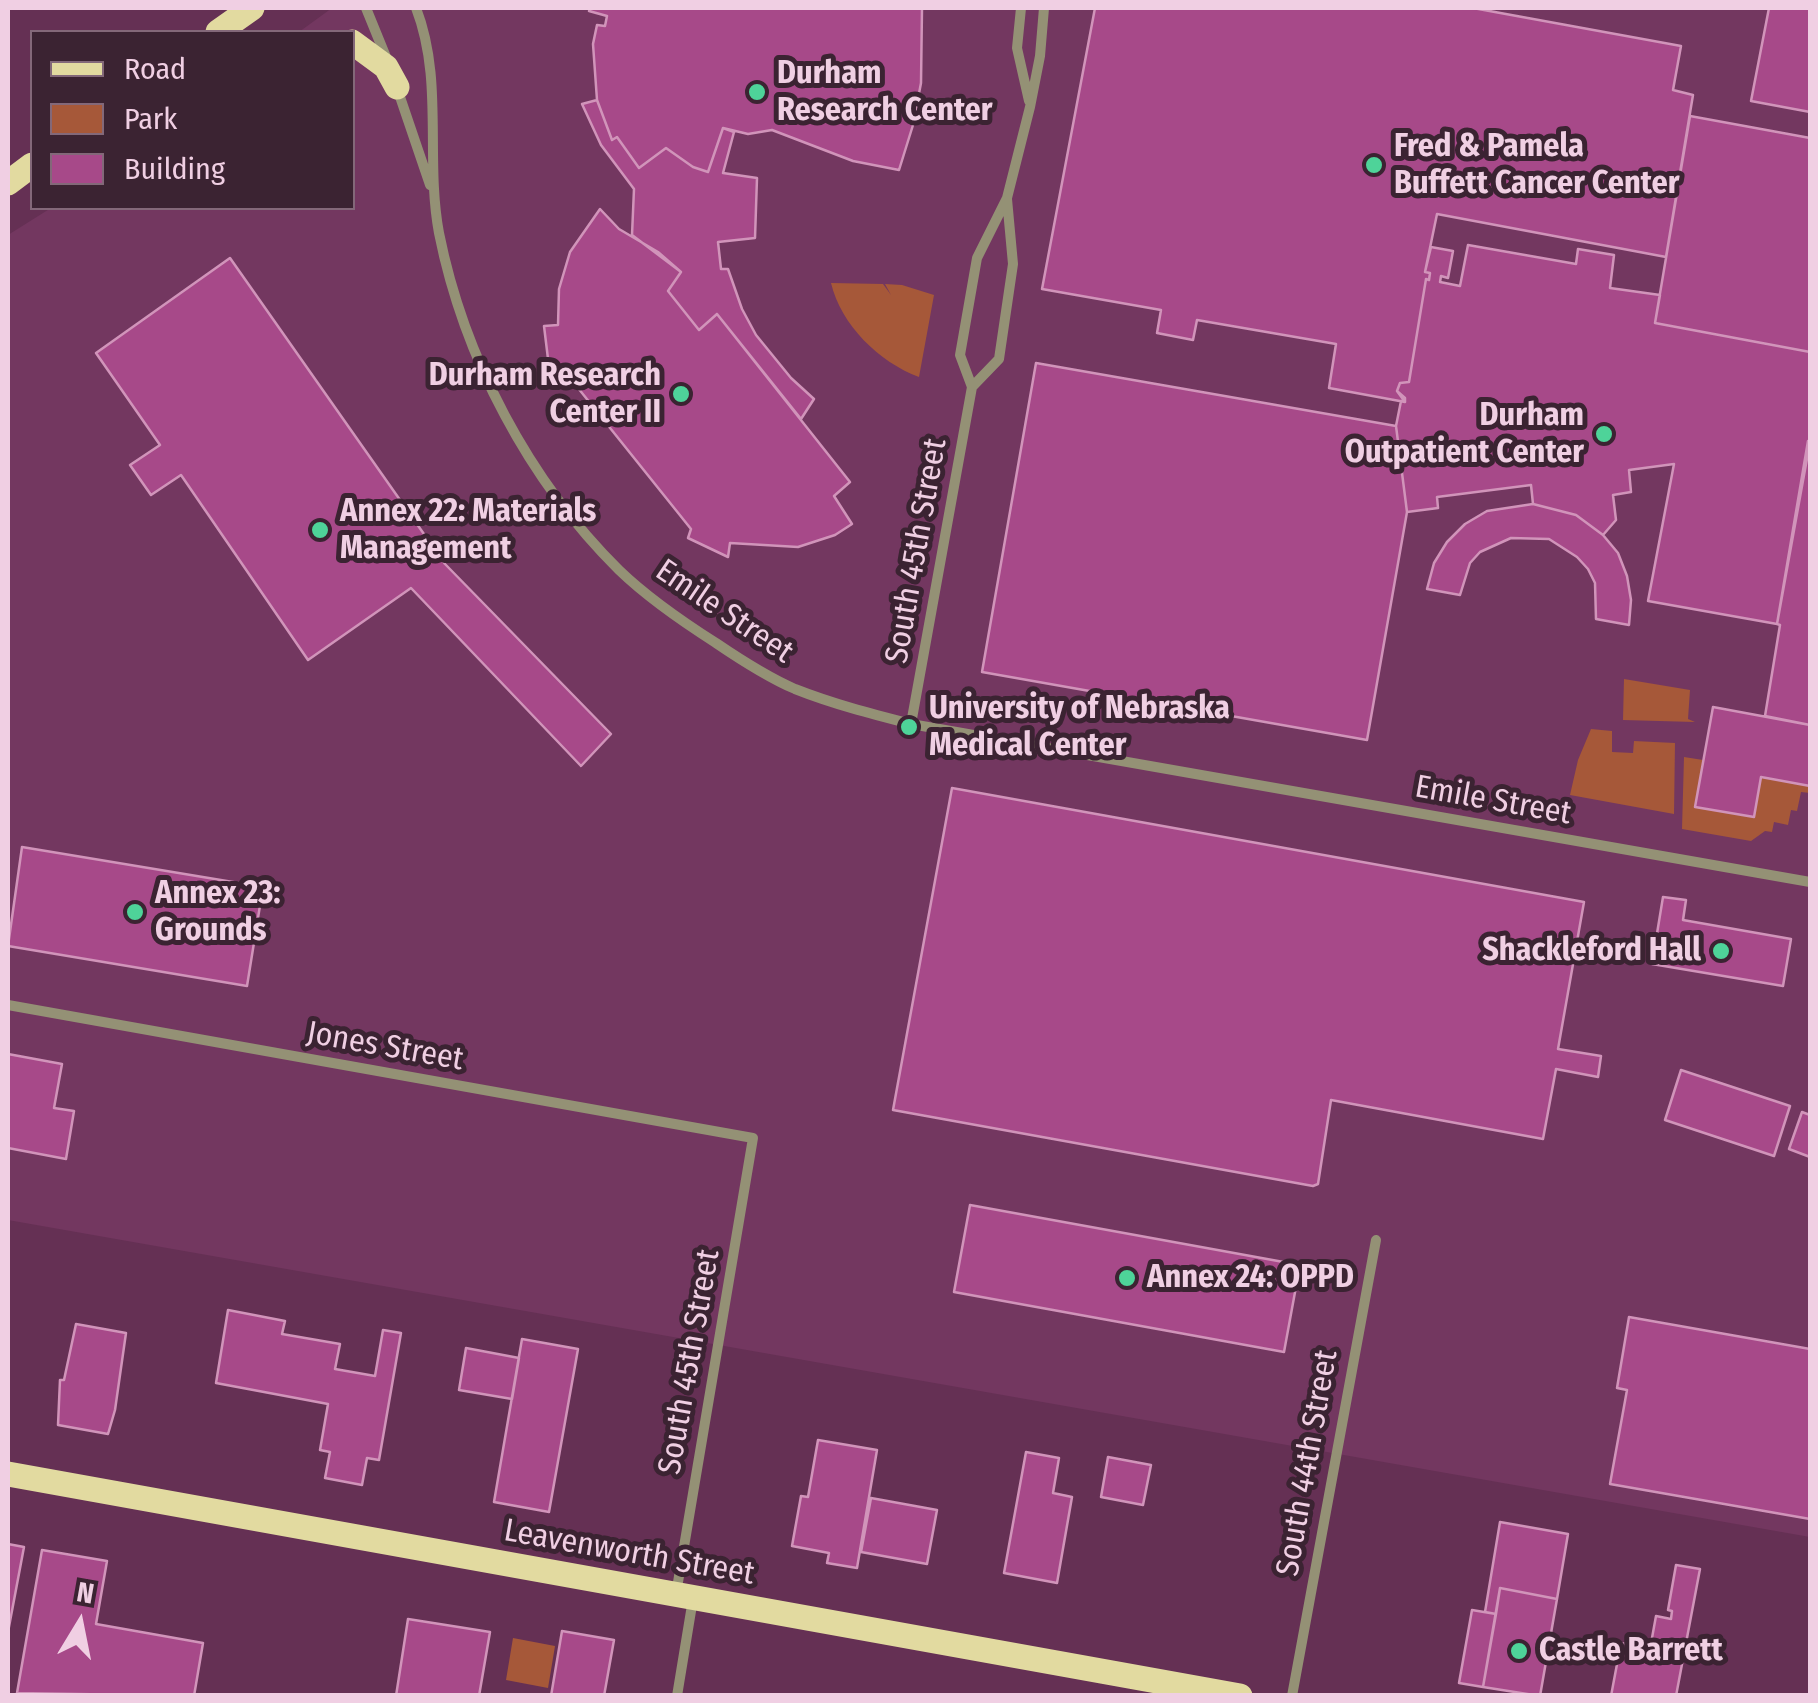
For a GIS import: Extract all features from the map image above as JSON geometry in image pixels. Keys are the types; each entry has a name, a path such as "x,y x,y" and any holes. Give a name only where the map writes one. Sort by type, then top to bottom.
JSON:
{"main road":[{"path":"221,30 252,8"},
{"path":"355,44 376,56 397,88"},
{"path":"8,183 30,166"},
{"name":"Leavenworth Street","path":"8,1474 1189,1691 1240,1696"}],"street":[{"name":"Emile Street","path":"366,8 433,196 458,306 495,396 552,492 588,538 660,604 744,662 793,688 912,724 1810,882"},
{"name":"Emile Street","path":"416,8 426,32 434,104 433,196"},
{"name":"South 45th Street","path":"1020,8 1017,48 1030,107"},
{"name":"South 45th Street","path":"912,724 972,386 960,355 977,258 1007,198 1030,107 1044,8"},
{"name":"South 45th Street","path":"972,386 998,359 1012,264 1007,198"},
{"name":"Jones Street","path":"8,1005 753,1138"},
{"name":"South 45th Street","path":"677,1696 685,1596 753,1138"},
{"name":"South 44th Street","path":"1292,1696 1376,1240"}],"shaded area":[{"name":"University of Nebraska Medical Center","path":"332,8 1810,8 1810,1537 8,1220 8,235 48,210 355,210 355,30 302,30"}],"green space":[{"path":"831,283 883,284 891,295 885,284 902,285 934,295 919,377 890,362 864,340 843,313"},
{"path":"1624,679 1690,690 1688,719 1695,722 1623,720"},
{"path":"1591,729 1612,731 1612,752 1633,753 1634,741 1675,743 1674,814 1570,795"},
{"path":"1684,757 1703,760 1696,807 1753,817 1761,777 1810,786 1810,793 1801,792 1797,811 1791,810 1788,825 1774,822 1772,832 1765,831 1751,841 1682,829"},
{"path":"513,1638 555,1646 548,1688 506,1680"}],"building":[{"name":"Durham Research Center","path":"922,8 921,83 899,170 853,161 772,130 748,134 723,128 708,172 693,167 666,148 639,168 617,137 612,140 597,100 593,44 597,25 605,26 607,16 589,11"},
{"name":"Fred & Pamela Buffett Cancer Center","path":"1095,8 1473,8 1681,46 1673,90 1693,95 1666,257 1437,214 1409,382 1400,383 1397,391 1405,402 1329,388 1336,344 1197,320 1193,340 1157,333 1161,310 1042,289"},
{"path":"1769,8 1810,8 1810,112 1751,101"},
{"path":"597,100 612,140 617,137 639,168 666,148 693,167 708,172 723,128 734,132 723,173 757,178 755,238 718,242 721,269 728,269 756,335 814,399 801,419 717,314 699,330 668,291 681,272 632,235 634,189 601,145 582,104"},
{"path":"1690,116 1810,138 1810,352 1655,323"},
{"name":"Durham Research Center II","path":"600,209 619,229 658,252 681,272 668,291 699,330 717,314 850,482 834,496 852,524 835,535 798,547 730,543 728,557 688,538 691,529 562,368 549,367 544,326 558,325 559,289 570,252"},
{"name":"Durham Outpatient Center","path":"1468,245 1576,264 1578,249 1614,255 1610,288 1660,295 1655,323 1810,352 1810,442 1777,624 1648,601 1674,464 1629,470 1631,492 1613,495 1616,520 1603,535 1576,515 1533,504 1531,485 1437,497 1438,508 1407,512 1396,426 1405,398 1397,391 1400,383 1409,382 1426,279 1429,280 1430,273 1425,272 1431,247 1453,251 1448,278 1441,276 1440,282 1460,286"},
{"name":"Annex 22: Materials Management","path":"230,258 445,564 611,734 581,766 411,588 308,660 181,475 151,495 130,465 160,445 96,353"},
{"path":"1036,363 1396,426 1407,512 1367,740 982,672"},
{"path":"1810,442 1810,725 1765,716"},
{"path":"1533,504 1576,515 1603,535 1618,553 1631,600 1629,625 1596,619 1595,583 1588,569 1549,539 1511,538 1480,552 1470,563 1460,595 1427,589 1434,563 1465,524 1487,511"},
{"path":"1713,707 1810,725 1810,786 1761,777 1754,817 1695,807"},
{"path":"952,788 1584,902 1558,1049 1601,1056 1598,1077 1556,1069 1543,1139 1331,1100 1318,1184 1313,1186 893,1110"},
{"name":"Annex 23: Grounds","path":"22,847 263,887 247,986 8,946"},
{"name":"Shackleford Hall","path":"1663,897 1686,900 1683,920 1791,939 1783,986 1652,964"},
{"path":"8,1054 62,1064 54,1108 74,1111 66,1159 8,1148"},
{"path":"1681,1070 1790,1106 1774,1156 1665,1120"},
{"path":"1802,1112 1810,1115 1810,1157 1789,1149"},
{"name":"Annex 24: OPPD","path":"970,1205 1300,1265 1284,1352 954,1292"},
{"path":"228,1310 285,1321 282,1334 340,1344 335,1369 375,1376 383,1330 401,1333 379,1460 367,1458 362,1485 325,1478 330,1452 320,1450 328,1404 216,1383"},
{"path":"1629,1317 1810,1349 1810,1519 1610,1484 1627,1390 1617,1388"},
{"path":"76,1324 126,1333 108,1434 58,1425 60,1380 64,1380"},
{"path":"522,1339 578,1349 549,1512 494,1502"},
{"path":"466,1348 519,1358 512,1399 459,1390"},
{"path":"818,1440 877,1450 857,1568 827,1563 829,1553 792,1546 801,1496 808,1497"},
{"path":"1026,1452 1059,1458 1053,1493 1072,1497 1057,1583 1004,1573"},
{"path":"1108,1457 1151,1465 1143,1505 1101,1497"},
{"path":"871,1498 937,1510 927,1564 861,1552"},
{"path":"1500,1522 1568,1534 1557,1599 1500,1588 1496,1614 1485,1612"},
{"path":"8,1544 24,1547 8,1632"},
{"path":"42,1550 107,1561 96,1624 203,1643 194,1696 17,1693"},
{"path":"1676,1565 1700,1569 1676,1696 1611,1696 1621,1643 1650,1649 1656,1616 1671,1619 1672,1611 1668,1610"},
{"name":"Castle Barrett","path":"1500,1588 1557,1599 1540,1696 1483,1687"},
{"path":"1472,1610 1496,1614 1483,1687 1459,1683"},
{"path":"408,1619 490,1632 479,1696 396,1696"},
{"path":"562,1631 614,1640 604,1696 551,1696"}],"place":[{"name":"Durham Research Center","path":"757,92"},
{"name":"Fred & Pamela Buffett Cancer Center","path":"1374,165"},
{"name":"Durham Research Center II","path":"681,394"},
{"name":"Durham Outpatient Center","path":"1604,434"},
{"name":"Annex 22: Materials Management","path":"320,530"},
{"name":"University of Nebraska Medical Center","path":"909,727"},
{"name":"Annex 23: Grounds","path":"135,912"},
{"name":"Shackleford Hall","path":"1721,951"},
{"name":"Annex 24: OPPD","path":"1127,1278"},
{"name":"Castle Barrett","path":"1519,1651"}]}
